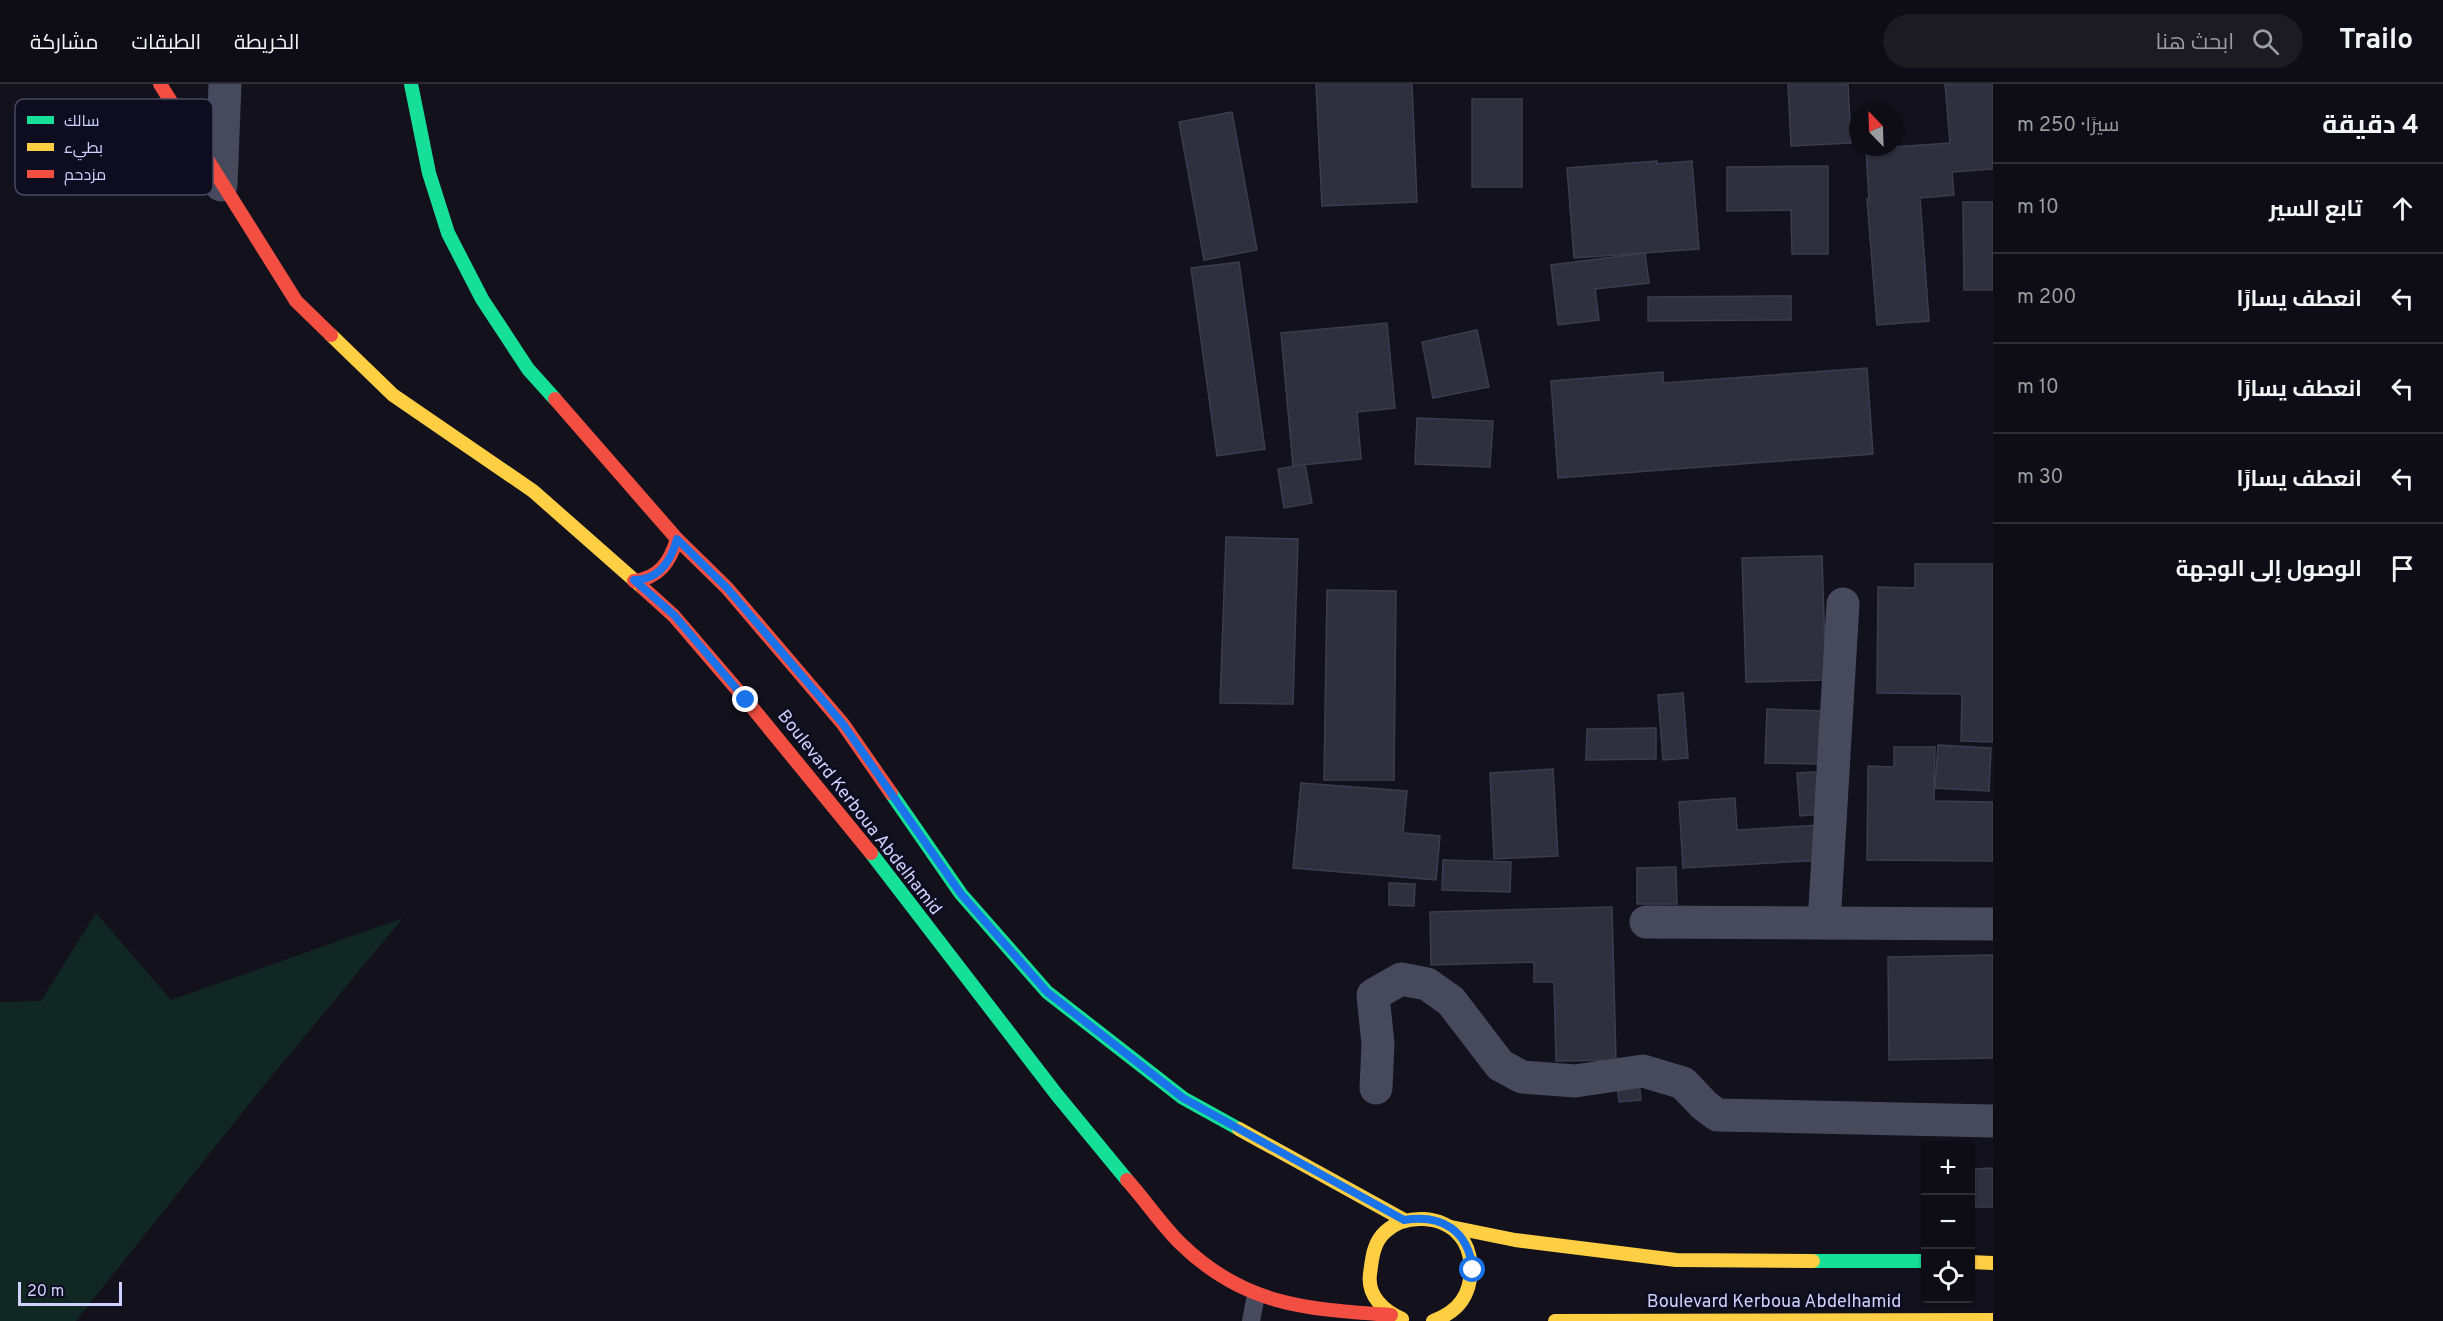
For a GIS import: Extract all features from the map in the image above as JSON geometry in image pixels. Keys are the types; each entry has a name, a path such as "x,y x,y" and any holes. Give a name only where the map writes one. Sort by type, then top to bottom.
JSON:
{"main road":[{"name":"Boulevard Kerboua Abdelhamid","path":"160,84 169,99"},
{"path":"411,84 429,173 447,233 482,299 528,369 677,539 727,588 843,724 961,894 1047,992 1183,1098 1404,1220"},
{"name":"Boulevard Kerboua Abdelhamid","path":"213,171 296,301 393,395 532,491 674,615 873,856 1050,1086 1137,1194 1180,1243 1215,1273 1256,1296 1311,1309 1392,1315"},
{"path":"634,580 647,580 666,566 677,539"},
{"path":"1406,1321 1392,1315 1378,1302 1369,1286 1368,1262 1374,1244 1386,1231 1404,1220 1420,1217 1434,1219 1451,1227 1515,1240 1676,1260 1921,1261"},
{"path":"1433,1321 1447,1316 1461,1304 1470,1288 1473,1270 1471,1256 1464,1240 1451,1227"},
{"path":"1975,1262 1993,1263"},
{"name":"Boulevard Kerboua Abdelhamid","path":"1555,1321 1993,1320"}],"street":[{"path":"221,184 225,84"},
{"path":"1824,923 1843,604"},
{"path":"1646,922 1993,924"},
{"path":"1376,1088 1378,1044 1373,995 1401,979 1426,984 1451,1001 1500,1065 1522,1077 1575,1081 1643,1071 1683,1083 1717,1115 1993,1121"}],"lane":[{"path":"1251,1321 1256,1296"}],"green space":[{"path":"96,913 171,1000 403,918 270,1078 76,1321 0,1321 0,1002 41,1001"}],"building":[{"path":"1316,84 1412,84 1417,202 1322,206"},
{"path":"1788,84 1848,84 1849,143 1791,146"},
{"path":"1945,84 1993,84 1993,169 1952,172 1954,195 1920,198 1929,321 1877,325 1867,199 1869,199 1866,156 1903,156 1903,146 1950,143"},
{"path":"1472,99 1522,99 1522,187 1472,187"},
{"path":"1232,112 1257,250 1204,260 1179,122"},
{"path":"1657,161 1657,164 1692,161 1699,249 1574,258 1567,168"},
{"path":"1828,166 1828,254 1792,254 1791,210 1727,211 1727,167"},
{"path":"1963,202 1993,202 1993,290 1964,290"},
{"path":"1645,253 1649,283 1595,289 1599,320 1558,325 1551,265"},
{"path":"1239,262 1265,449 1217,456 1191,268"},
{"path":"1791,296 1791,320 1648,321 1648,297"},
{"path":"1387,323 1395,408 1357,412 1361,459 1293,466 1281,333"},
{"path":"1477,330 1489,387 1433,398 1422,342"},
{"path":"1867,368 1873,454 1558,478 1551,381 1663,372 1663,383"},
{"path":"1417,418 1493,421 1490,467 1415,464"},
{"path":"1305,464 1312,503 1284,508 1278,469"},
{"path":"1226,537 1298,539 1293,704 1220,703"},
{"path":"1822,556 1826,680 1746,682 1742,558"},
{"path":"1915,564 1993,564 1993,742 1961,741 1962,694 1877,693 1878,587 1915,588"},
{"path":"1327,590 1396,591 1394,780 1324,780"},
{"path":"1683,693 1688,758 1663,760 1658,695"},
{"path":"1767,709 1824,711 1822,764 1765,763"},
{"path":"1656,728 1656,759 1586,760 1587,729"},
{"path":"1938,745 1991,748 1989,791 1935,788"},
{"path":"1894,747 1935,747 1934,801 1993,802 1993,861 1867,860 1868,766 1894,767"},
{"path":"1553,769 1558,856 1494,859 1490,773"},
{"path":"1831,771 1833,813 1800,816 1797,773"},
{"path":"1301,783 1407,791 1403,833 1440,836 1436,880 1293,868"},
{"path":"1735,798 1737,830 1821,825 1823,860 1683,868 1679,802"},
{"path":"1443,860 1511,862 1510,892 1442,890"},
{"path":"1676,867 1677,904 1637,904 1637,868"},
{"path":"1389,883 1415,884 1414,906 1389,905"},
{"path":"1612,907 1616,1060 1556,1061 1554,982 1534,982 1534,962 1431,965 1430,912"},
{"path":"1993,955 1993,1058 1889,1060 1888,957"},
{"path":"1639,1082 1641,1100 1619,1102 1617,1084"},
{"path":"1993,1168 1993,1207 1975,1207 1975,1169"}],"traffic: fast":[{"path":"411,84 429,173 448,233 482,299 528,369 555,399"},
{"path":"891,793 961,894 1047,992 1183,1098 1239,1129"},
{"path":"871,853 1057,1095 1127,1180"},
{"path":"1813,1261 1921,1261"}],"traffic: slow":[{"path":"331,335 393,395 533,491 642,587"},
{"path":"1239,1129 1404,1220"},
{"path":"1402,1319 1389,1312 1374,1296 1370,1282 1372,1257 1381,1236 1393,1226 1413,1219 1424,1219 1434,1220 1453,1229 1465,1243 1471,1266 1469,1285 1462,1300 1457,1307 1433,1321"},
{"path":"1451,1227 1515,1240 1676,1260 1813,1261"},
{"path":"1975,1262 1993,1263"},
{"path":"1555,1321 1993,1320"}],"traffic: jam":[{"path":"160,84 169,99"},
{"path":"213,169 296,301 331,335"},
{"path":"555,399 677,539 727,588 843,724 891,793"},
{"path":"634,581 650,576 662,568 671,555 677,539"},
{"path":"642,587 674,616 871,853"},
{"path":"1127,1180 1180,1243 1204,1264 1228,1280 1253,1292 1304,1306 1391,1315"}],"route":[{"path":"746,700 674,615 634,580 647,580 666,566 677,539 727,588 843,724 961,894 1047,992 1183,1098 1289,1154 1404,1220 1420,1217 1434,1219 1451,1227 1464,1240 1471,1256 1473,1270"}]}
